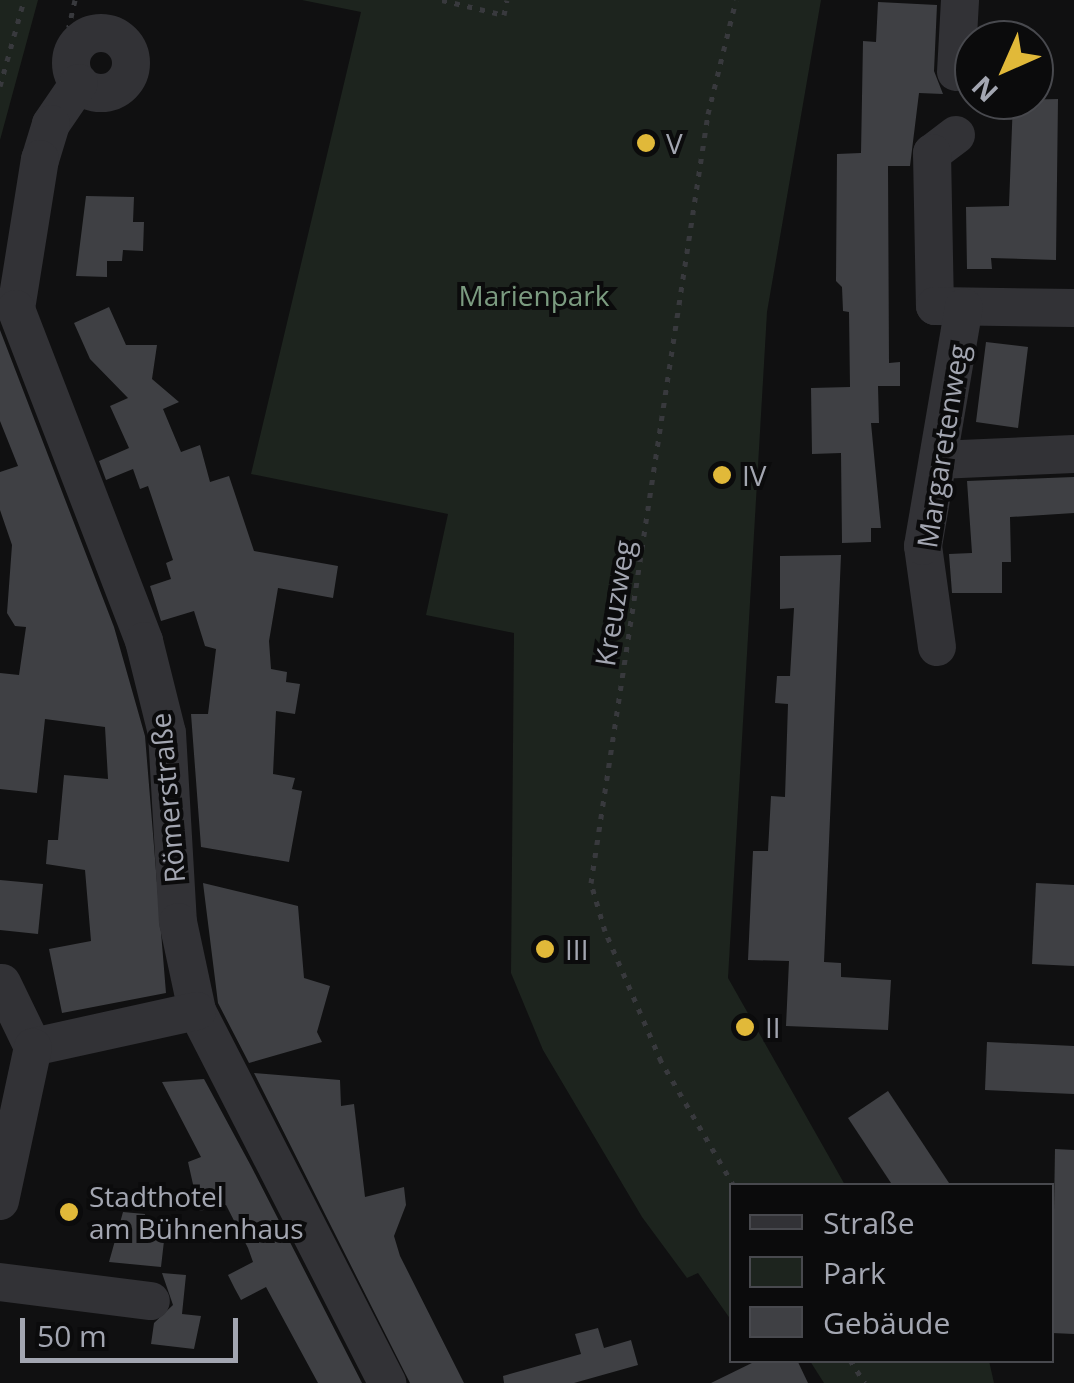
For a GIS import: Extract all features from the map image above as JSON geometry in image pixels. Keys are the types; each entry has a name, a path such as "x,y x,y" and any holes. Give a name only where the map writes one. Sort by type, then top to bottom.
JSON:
{"street":[{"path":"94,34 112,35 126,47 131,66 112,91 94,92 79,83 72,68 78,44 94,34"},
{"name":"Römerstraße","path":"79,83 51,124 40,159 16,309 144,641 167,734 178,922 197,1011 387,1383"},
{"name":"Margaretenweg","path":"937,646 923,546 964,307 935,306 944,144"},
{"path":"964,307 1074,308"},
{"path":"938,460 1074,454"},
{"path":"0,1201 33,1047 2,983"},
{"path":"33,1047 197,1011"},
{"path":"0,1282 151,1301"}],"path":[{"path":"0,86 24,0"},
{"path":"75,0 69,27 78,44"},
{"path":"442,0 504,15 507,0"},
{"name":"Kreuzweg","path":"732,1183 662,1061 604,931 591,883 708,114 736,0"}],"green space":[{"path":"0,0 38,0 0,140"},
{"name":"Marienpark","path":"302,0 821,0 767,312 728,978 844,1183 729,1183 729,1317 698,1273 687,1278 642,1217 543,1050 511,973 514,633 426,615 448,514 251,474 361,12"},
{"path":"811,1363 989,1363 994,1383 824,1383"}],"building":[{"path":"878,2 937,5 934,71 943,94 919,93 910,166 888,166 889,363 900,362 900,386 878,386 879,423 871,423 881,528 871,528 871,542 842,543 841,453 812,454 811,388 850,387 849,312 843,311 842,287 836,281 837,154 861,153 863,41 876,42"},
{"path":"1054,99 1058,99 1056,260 991,258 992,269 967,269 966,207 1009,206 1012,120 1054,120"},
{"path":"86,196 134,197 133,222 144,222 143,251 123,250 122,261 107,261 107,277 76,276"},
{"path":"109,307 126,345 157,345 152,379 179,402 163,409 181,452 200,445 210,482 229,476 254,551 338,566 333,598 278,588 269,641 271,669 287,672 286,682 300,684 295,714 276,711 273,774 295,778 292,789 302,791 289,862 201,847 191,714 208,714 216,649 205,646 194,611 161,621 150,586 171,579 166,563 173,560 148,486 140,489 133,469 106,480 99,461 129,448 110,406 128,398 90,359 74,323"},
{"path":"0,330 114,627 145,736 166,993 62,1013 49,949 91,941 85,870 46,864 48,840 58,840 64,775 108,779 105,727 45,719 37,793 0,789 0,673 19,675 26,627 15,626 7,613 12,545 0,510 0,472 18,466 0,421"},
{"path":"986,342 1028,347 1018,428 976,422"},
{"path":"1074,477 1074,513 1010,517 1011,562 1002,562 1002,593 952,593 949,554 972,553 967,481"},
{"path":"841,555 824,962 841,963 841,977 891,980 888,1030 786,1026 789,961 748,960 753,851 768,851 771,796 785,797 788,704 775,703 777,676 790,676 794,608 780,609 780,556"},
{"path":"0,880 43,884 38,934 0,930"},
{"path":"203,883 298,906 304,978 330,986 317,1032 322,1042 249,1063 218,1003"},
{"path":"1036,883 1074,885 1074,966 1032,964"},
{"path":"987,1042 1074,1046 1074,1094 985,1090"},
{"path":"254,1073 340,1080 341,1106 354,1104 365,1197 404,1187 406,1205 394,1236 400,1256 464,1383 410,1383"},
{"path":"204,1079 362,1383 318,1383 266,1287 241,1300 235,1289 228,1275 253,1262 226,1205 199,1211 188,1162 201,1157 162,1082"},
{"path":"888,1091 949,1183 891,1183 848,1118"},
{"path":"1055,1149 1074,1150 1074,1334 1054,1333"},
{"path":"123,1212 145,1214 143,1239 164,1241 161,1267 109,1262"},
{"path":"162,1273 186,1275 182,1314 201,1316 194,1349 151,1344 154,1323 173,1305"},
{"path":"598,1328 604,1348 631,1340 638,1365 574,1383 504,1383 503,1376 581,1354 575,1334"},
{"path":"752,1363 798,1363 808,1383 711,1383"}],"place":[{"name":"V","path":"646,143"},
{"name":"IV","path":"722,475"},
{"name":"III","path":"545,949"},
{"name":"II","path":"745,1027"},
{"name":"Stadthotel am Bühnenhaus","path":"69,1212"}]}
